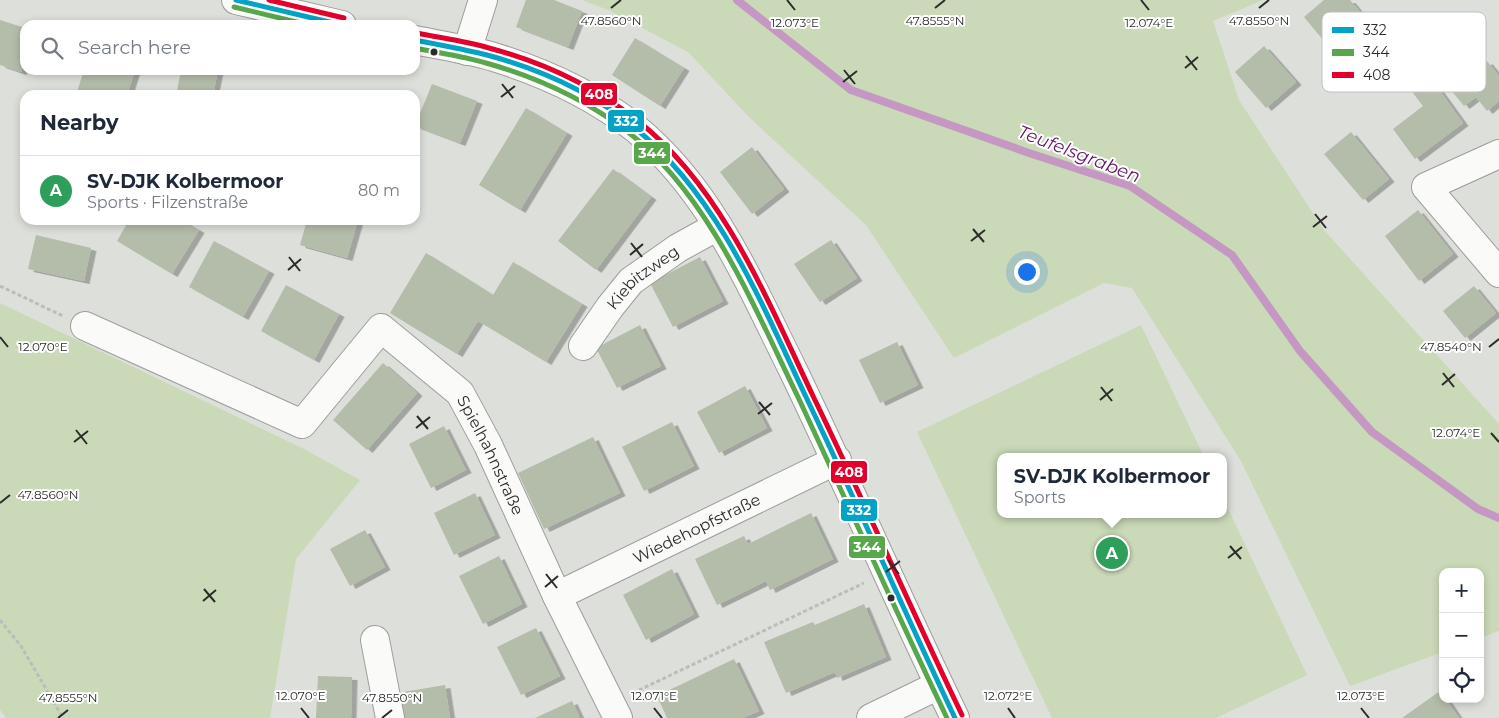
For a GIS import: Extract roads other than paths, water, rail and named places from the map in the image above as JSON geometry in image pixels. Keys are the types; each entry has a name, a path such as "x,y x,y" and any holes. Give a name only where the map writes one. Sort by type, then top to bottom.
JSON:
{"street":[{"path":"236,0 327,15"},
{"path":"467,51 482,0"},
{"path":"420,41 499,58 540,73 594,100 634,127 663,153 692,186 738,259 837,460 955,718"},
{"path":"1499,154 1426,187 1499,273"},
{"name":"Kiebitzweg","path":"583,346 631,281 678,248 718,226"},
{"name":"Spielhahnstraße","path":"86,326 302,424 381,328 460,393 488,445 557,596 615,711"},
{"name":"Wiedehopfstraße","path":"557,596 837,460"},
{"path":"375,640 390,718"},
{"path":"871,718 939,686"}],"waterway":[{"name":"Teufelsgraben","path":"737,0 851,90 1029,153 1130,186 1232,255 1300,351 1372,432 1478,509 1499,518"}],"place":[{"name":"SV-DJK Kolbermoor","path":"1112,553"}]}
